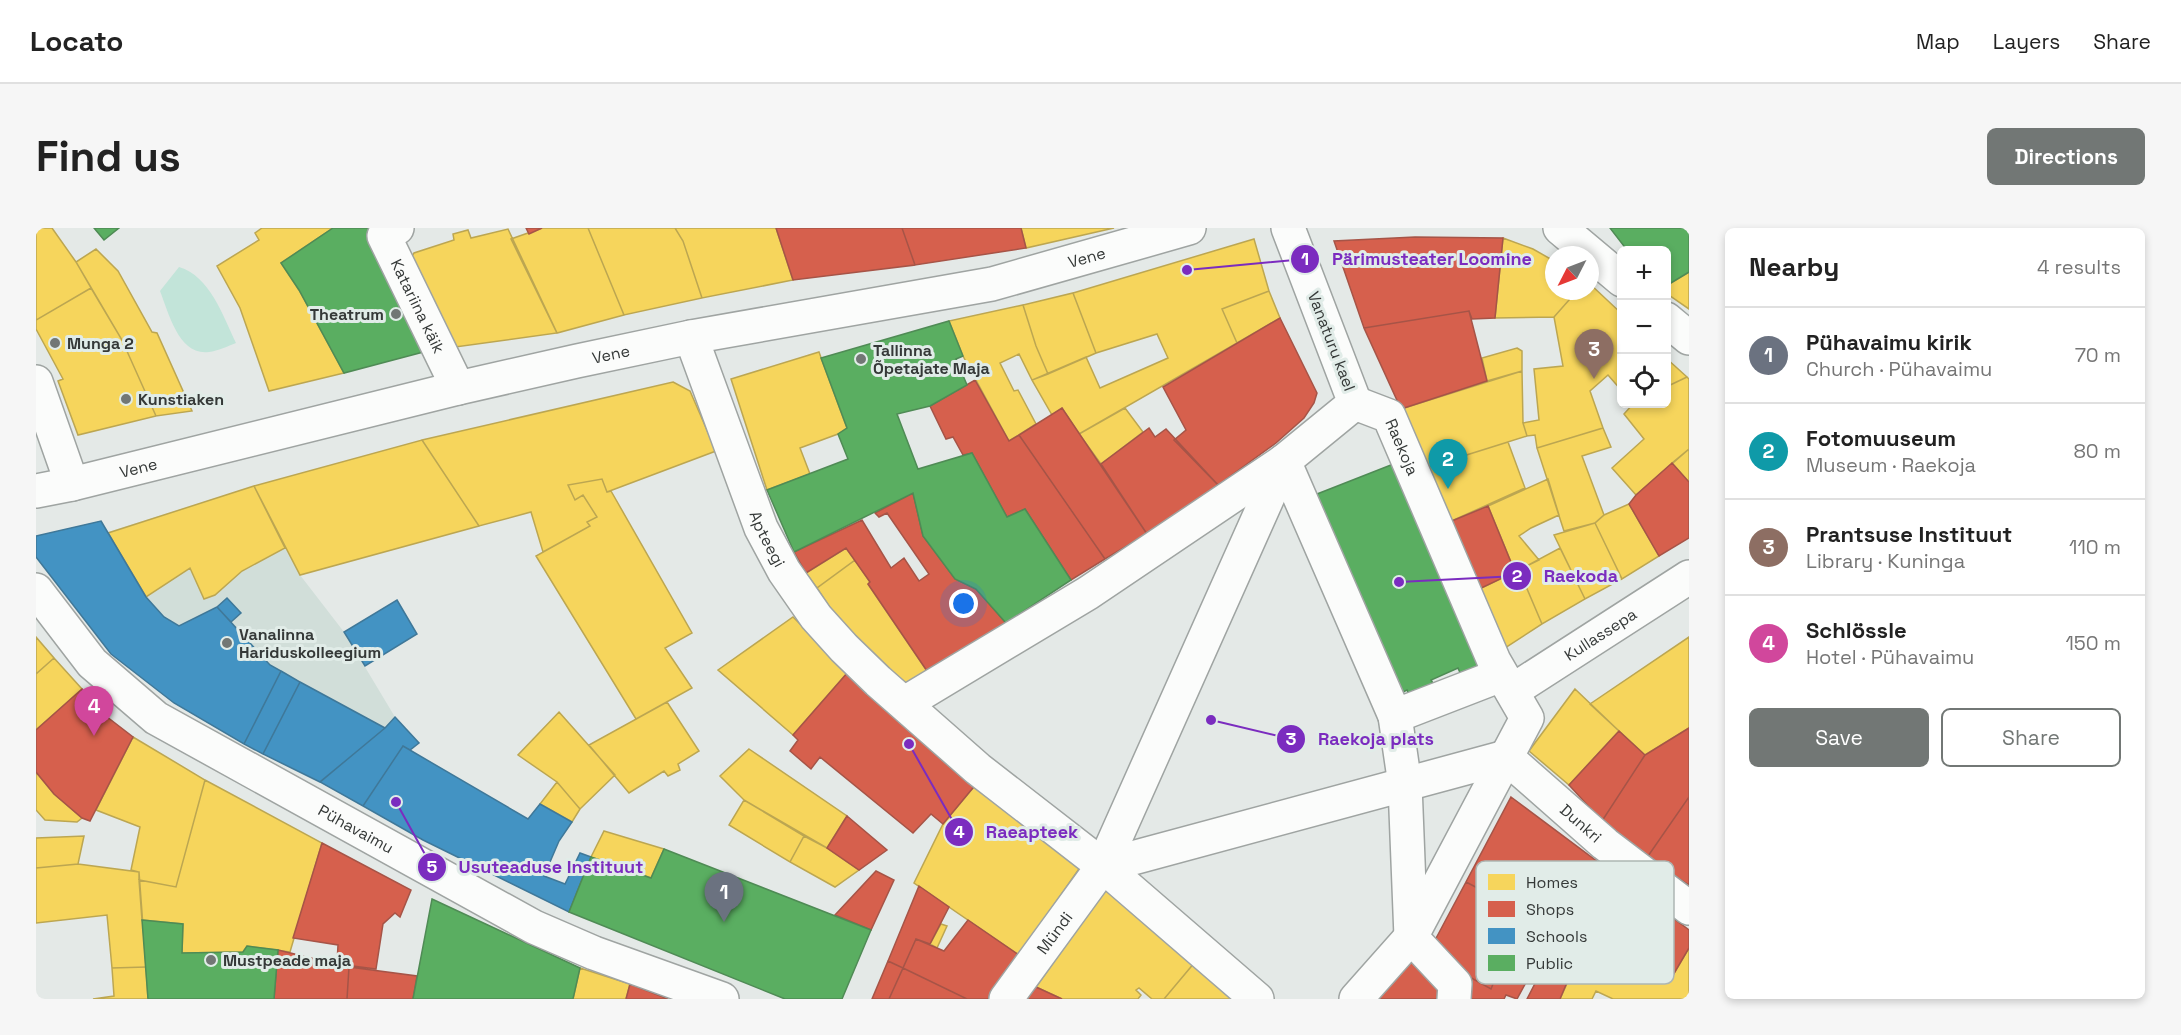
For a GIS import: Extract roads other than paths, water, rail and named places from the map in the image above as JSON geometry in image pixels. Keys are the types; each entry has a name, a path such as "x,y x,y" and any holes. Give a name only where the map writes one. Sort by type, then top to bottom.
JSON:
{"street":[{"name":"Katariina käik","path":"397,228 384,236 458,388"},
{"name":"Vene","path":"36,491 458,388 691,337 992,284 1189,228"},
{"name":"Vanaturu kael","path":"904,703 1088,592 1284,461 1355,403 1288,228"},
{"path":"1560,228 1617,276"},
{"path":"1671,323 1689,338"},
{"name":"Apteegi","path":"691,337 761,528 783,571 816,617 878,681 978,769 1103,867 1257,999"},
{"path":"36,382 72,484"},
{"name":"Raekoja","path":"1355,403 1389,416 1506,683 1527,718 1506,757"},
{"path":"1284,461 1395,716 1405,785 1411,937 1455,984 1454,999"},
{"name":"Mündi","path":"1006,999 1103,867 1284,461"},
{"name":"Kullassepa","path":"1395,716 1506,683 1689,577"},
{"name":"Pühavaimu","path":"36,590 92,663 156,718 534,927 594,953 722,999"},
{"path":"1103,867 1506,757"},
{"path":"1356,999 1411,937 1506,757"},
{"name":"Dunkri","path":"1506,757 1627,861"},
{"name":"Dunkri","path":"1674,897 1689,908"}],"place":[{"name":"Pärimusteater Loomine","path":"1187,270"},
{"name":"Theatrum","path":"396,314"},
{"name":"Munga 2","path":"55,343"},
{"name":"Tallinna Õpetajate Maja","path":"861,359"},
{"name":"Prantsuse Instituut","path":"1594,379"},
{"name":"Kunstiaken","path":"126,399"},
{"name":"Fotomuuseum","path":"1448,489"},
{"name":"Raekoda","path":"1399,582"},
{"name":"Vanalinna Hariduskolleegium","path":"227,643"},
{"name":"Raekoja plats","path":"1211,720"},
{"name":"Schlössle","path":"94,736"},
{"name":"Raeapteek","path":"909,744"},
{"name":"Usuteaduse Instituut","path":"396,802"},
{"name":"Pühavaimu kirik","path":"724,922"},
{"name":"Mustpeade maja","path":"211,960"}]}
